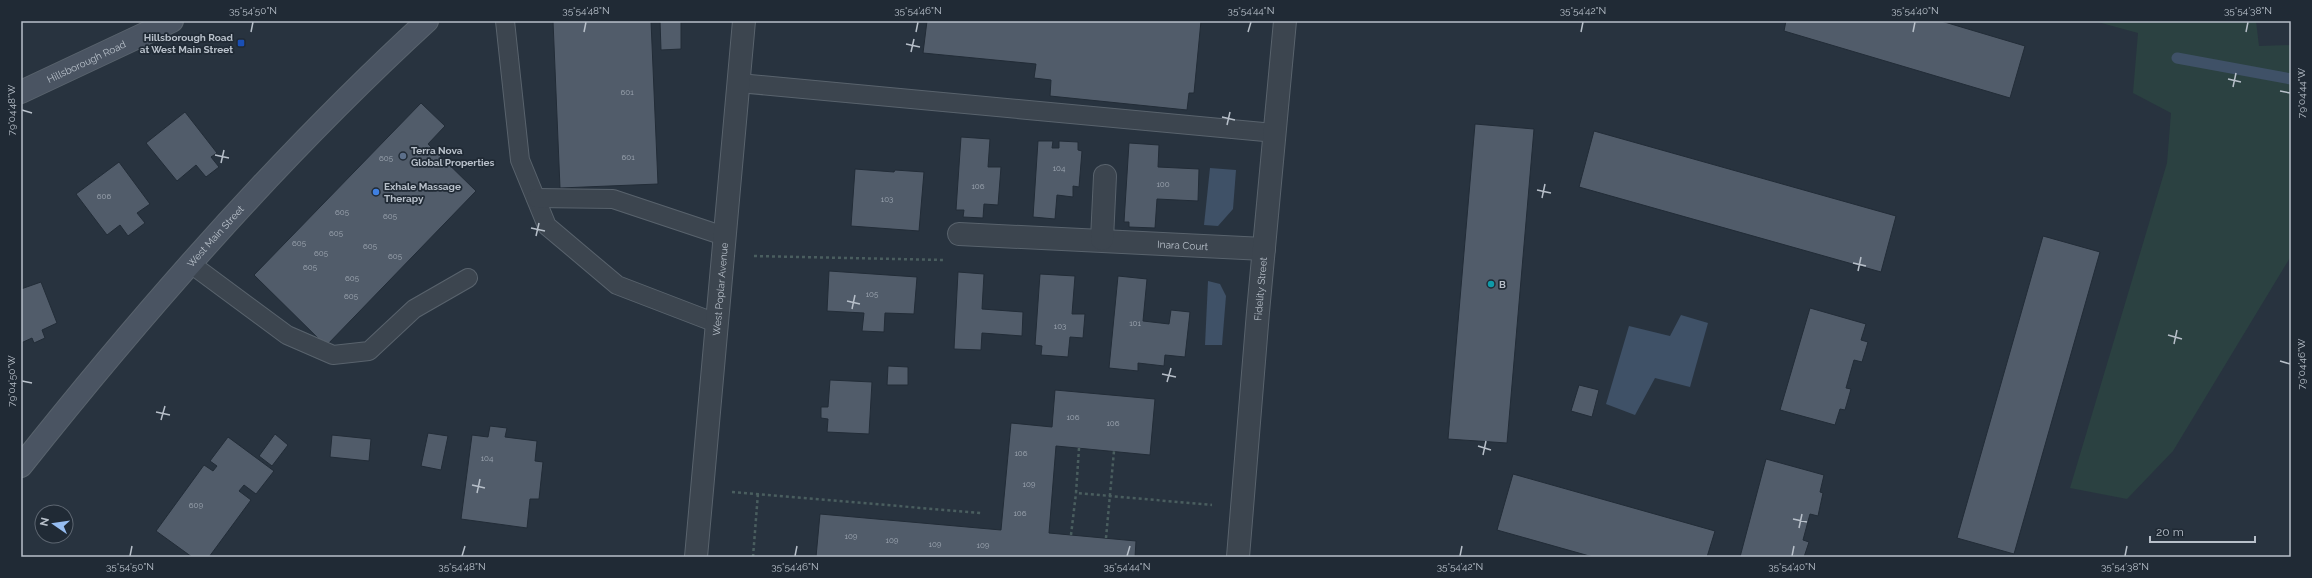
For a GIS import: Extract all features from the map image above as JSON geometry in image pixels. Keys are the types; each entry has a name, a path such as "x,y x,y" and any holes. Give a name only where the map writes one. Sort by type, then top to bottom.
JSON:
{"main road":[{"name":"Hillsborough Road","path":"21,92 172,21"},
{"name":"West Main Street","path":"21,466 60,417 191,264 324,120 427,21"}],"street":[{"name":"West Poplar Avenue","path":"696,557 744,21"},
{"name":"Fidelity Street","path":"1238,557 1285,21"},
{"path":"1102,239 1105,176"},
{"name":"Inara Court","path":"960,234 1102,239 1264,249"}],"lane":[{"path":"505,21 520,160 547,226 617,285 716,323"},
{"path":"739,83 1275,133"},
{"path":"536,198 613,199 724,246"},
{"path":"191,264 287,335 332,355 369,351 414,309 468,278"}],"path":[{"path":"724,246 924,261"},
{"path":"1071,535 1079,448"},
{"path":"1106,538 1114,452"},
{"path":"702,491 758,493 981,513"},
{"path":"753,557 758,493"},
{"path":"1076,493 1243,507"}],"green space":[{"path":"2094,21 2256,21 2259,46 2291,45 2291,256 2173,451 2127,499 2070,488 2167,163 2171,113 2133,93 2138,33"}],"water":[{"path":"1210,168 1236,170 1233,209 1218,226 1204,225"},
{"path":"1208,281 1220,284 1226,296 1222,345 1205,345"},
{"path":"1681,315 1708,323 1690,387 1655,378 1635,415 1606,404 1629,326 1670,336"}],"building":[{"path":"553,21 651,21 658,184 560,188"},
{"path":"660,21 681,21 681,49 661,50"},
{"path":"927,21 1201,21 1194,93 1189,93 1187,110 1050,96 1051,80 1034,78 1036,64 923,53"},
{"path":"1786,21 1941,21 2025,46 2010,98 1784,31"},
{"path":"421,103 445,126 428,144 476,191 326,346 254,275"},
{"path":"185,112 217,153 211,157 219,167 206,177 196,165 177,181 146,143"},
{"name":"B","path":"1475,124 1534,129 1507,443 1448,439"},
{"path":"1594,131 1896,216 1881,272 1579,187"},
{"path":"961,137 990,139 988,167 1001,167 998,205 984,204 983,218 963,217 964,210 956,210"},
{"path":"1038,141 1053,141 1052,148 1059,148 1059,141 1078,142 1078,150 1082,151 1079,187 1073,186 1073,197 1057,195 1055,219 1033,217"},
{"path":"1129,143 1159,145 1158,167 1199,169 1198,201 1157,199 1155,228 1129,227 1129,222 1124,222"},
{"path":"119,162 150,204 137,213 145,223 128,236 120,225 107,235 76,194"},
{"path":"855,169 894,172 895,170 924,172 919,231 851,226"},
{"path":"2043,236 2100,252 2014,554 1957,538"},
{"path":"829,271 917,277 914,314 885,313 884,332 862,331 864,313 827,311"},
{"path":"958,272 984,274 982,309 1023,312 1022,336 982,333 981,350 954,349"},
{"path":"1040,274 1075,276 1072,314 1085,314 1083,338 1070,337 1068,357 1041,355 1042,346 1035,345"},
{"path":"1118,276 1147,279 1143,321 1169,324 1171,310 1190,312 1185,357 1165,355 1164,366 1138,363 1138,371 1109,368"},
{"path":"41,282 57,323 42,330 45,338 34,343 32,338 21,343 21,289"},
{"path":"1810,308 1866,324 1861,340 1868,342 1862,362 1854,360 1846,388 1851,389 1845,410 1840,409 1835,425 1780,410"},
{"path":"888,366 908,367 908,385 887,385"},
{"path":"830,380 872,382 869,434 827,432 828,419 821,418 821,407 828,407"},
{"path":"1579,385 1599,390 1592,417 1571,411"},
{"path":"1055,390 1155,399 1150,455 1056,446 1049,533 1136,541 1135,557 816,557 820,514 1001,530 1011,423 1052,427"},
{"path":"490,426 507,428 505,437 537,441 535,461 543,462 539,499 530,499 527,528 461,519 472,435 488,437"},
{"path":"428,433 448,436 441,470 421,466"},
{"path":"275,434 288,445 272,466 259,456"},
{"path":"332,435 371,439 369,461 330,457"},
{"path":"228,437 274,471 256,494 244,485 239,491 251,500 209,557 192,557 156,531 204,465 213,471 217,466 210,461"},
{"path":"1766,459 1824,475 1820,492 1823,493 1818,516 1810,514 1803,540 1809,542 1804,557 1740,557"},
{"path":"1513,474 1715,531 1707,557 1593,557 1497,530"}],"waterway":[{"path":"2177,58 2291,79"}],"place":[{"name":"Hillsborough Road at West Main Street","path":"241,43"},
{"name":"Terra Nova Global Properties","path":"403,156"},
{"name":"Exhale Massage Therapy","path":"376,192"},
{"name":"B","path":"1491,284"}]}
